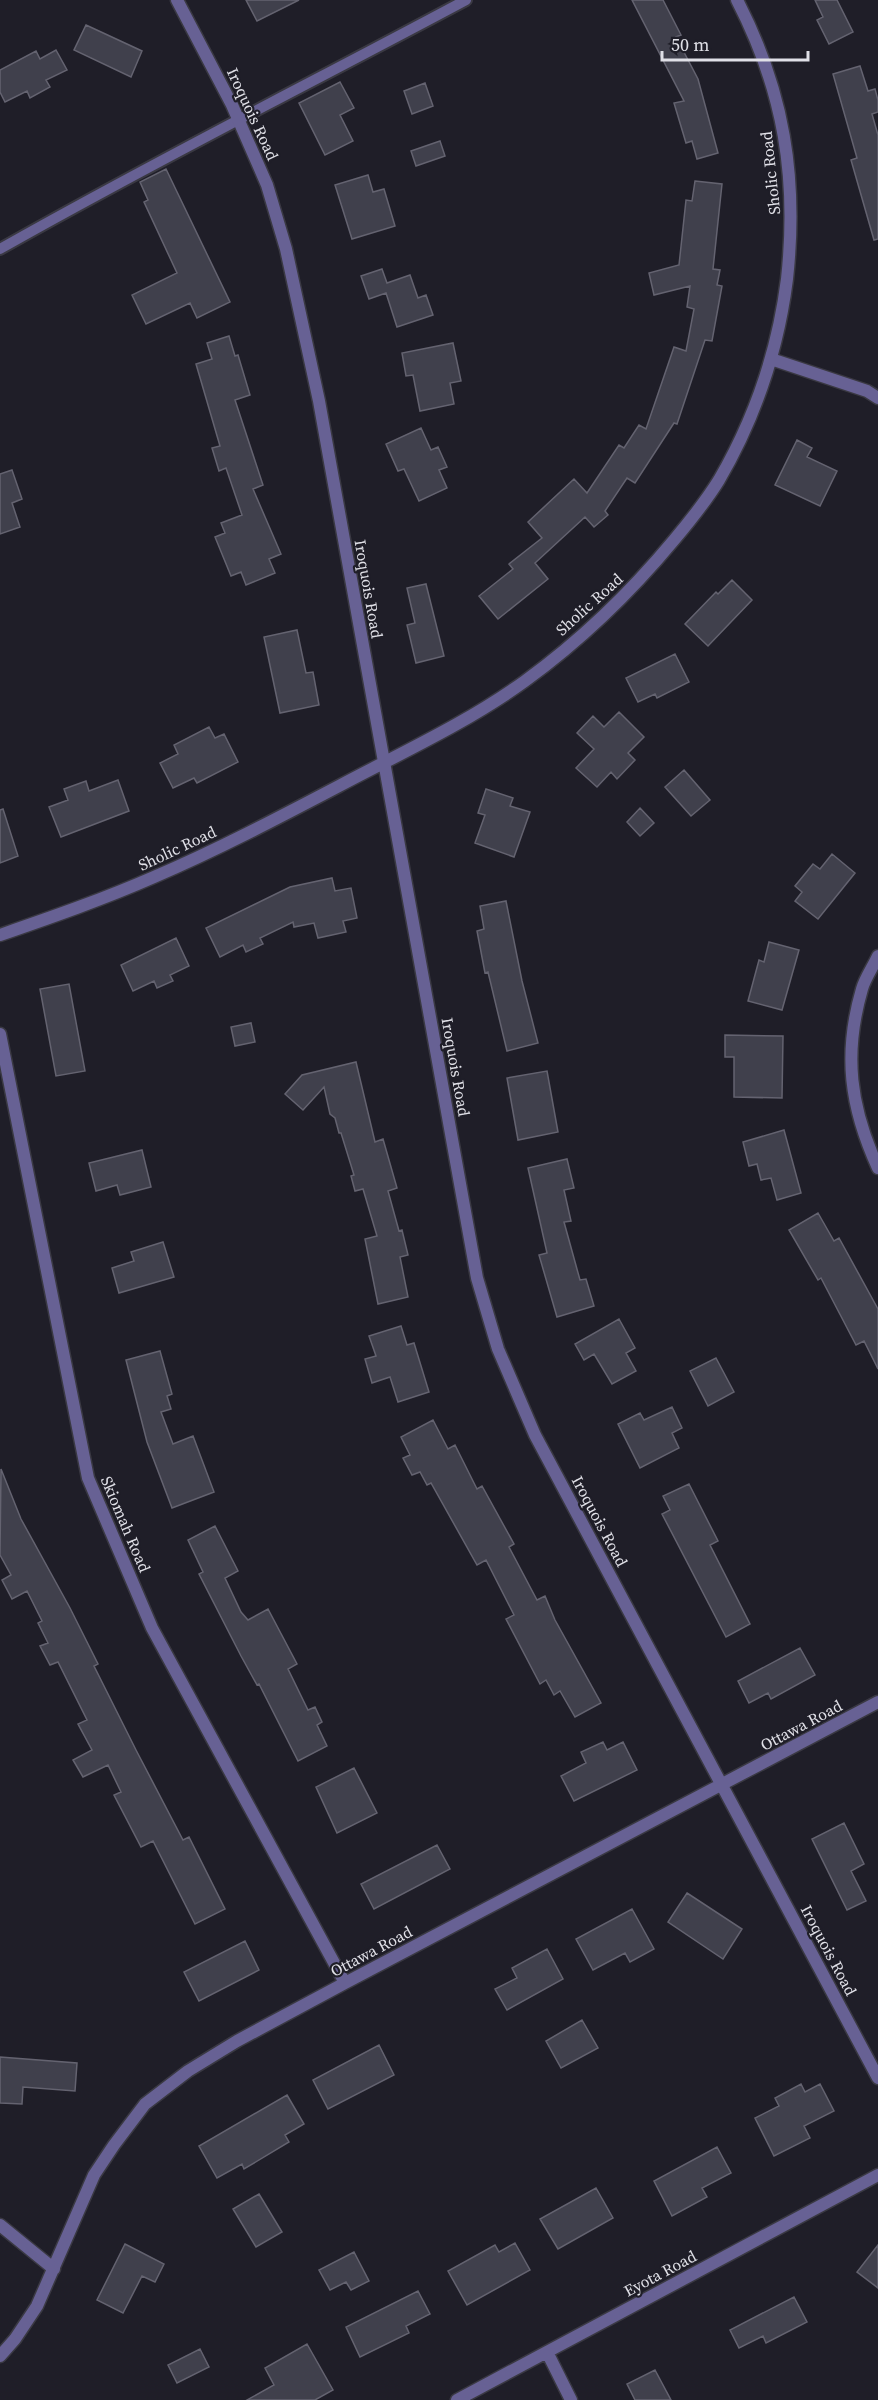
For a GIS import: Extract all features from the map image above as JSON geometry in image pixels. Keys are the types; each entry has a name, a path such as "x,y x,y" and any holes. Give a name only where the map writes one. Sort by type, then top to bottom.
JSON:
{"street":[{"name":"Iroquois Road","path":"177,0 239,121 267,184 286,249 319,401 477,1278 498,1349 535,1435 878,2078"},
{"name":"Sholic Road","path":"0,935 72,910 155,877 262,826 454,725 524,682 592,627 642,578 687,524 718,482 748,423 771,359 784,298 792,236 791,185 783,128 767,68 737,0"},
{"path":"771,359 867,391 878,398"},
{"path":"878,956 862,987 853,1030 850,1074 860,1123 878,1168"},
{"name":"Skiomah Road","path":"0,1034 88,1478 152,1628 345,1983"},
{"name":"Ottawa Road","path":"0,2356 15,2339 37,2306 94,2175 146,2104 188,2072 237,2041 345,1983 878,1702"},
{"name":"Eyota Road","path":"457,2400 878,2175"},
{"path":"0,2225 54,2269"},
{"path":"547,2352 571,2400"}],"lane":[{"path":"0,249 115,183 239,121 466,0"}],"building":[{"path":"246,0 299,0 257,21"},
{"path":"632,0 663,0 681,35 676,37 698,79 718,153 697,159 692,141 686,143 674,103 684,101"},
{"path":"815,0 837,0 853,32 829,44 817,20 823,17"},
{"path":"86,25 142,51 131,77 74,50"},
{"path":"56,50 67,70 46,80 50,87 30,98 27,91 5,102 0,92 0,70 36,51 40,59"},
{"path":"860,66 868,91 875,89 878,100 878,112 872,114 878,135 878,239 874,240 851,160 857,158 833,74"},
{"path":"340,82 354,108 340,115 353,141 325,155 299,103"},
{"path":"425,83 433,106 412,114 404,91"},
{"path":"440,141 445,156 416,166 411,151"},
{"path":"166,169 230,302 197,318 190,303 146,324 132,295 177,273 144,202 148,200 140,182"},
{"path":"368,175 373,192 384,189 395,226 352,239 335,185"},
{"path":"695,181 722,184 713,269 720,270 717,285 722,286 712,341 705,340 677,424 674,423 635,483 627,478 605,511 608,515 594,527 585,517 535,563 548,579 498,619 479,596 513,569 509,564 542,538 528,522 574,479 587,493 619,445 624,448 639,425 646,429 674,347 686,351 694,309 687,307 690,286 654,295 649,273 679,265 686,200 692,201"},
{"path":"382,269 387,283 410,275 418,298 426,295 433,315 397,327 386,293 369,299 361,276"},
{"path":"229,336 235,356 238,355 250,395 235,400 263,485 253,489 281,554 269,559 275,573 246,585 241,572 231,576 215,537 225,533 221,523 242,515 226,468 219,471 212,448 220,446 196,364 212,359 207,343"},
{"path":"453,343 461,381 450,383 454,404 420,411 413,375 406,376 402,353"},
{"path":"421,428 431,450 438,447 447,467 439,470 447,488 419,501 404,469 398,471 386,444"},
{"path":"797,440 812,448 807,457 837,471 820,506 775,485"},
{"path":"12,470 22,499 12,503 20,527 0,534 0,474"},
{"path":"732,580 752,600 708,646 685,624 716,592 718,594"},
{"path":"426,584 444,656 416,663 407,625 415,623 407,588"},
{"path":"297,630 306,673 313,672 319,705 280,713 264,637"},
{"path":"675,654 689,682 657,698 655,694 638,702 626,678"},
{"path":"619,712 644,737 628,753 635,760 617,779 611,772 597,787 576,768 594,749 577,733 593,716 604,727"},
{"path":"209,727 215,738 224,734 238,762 197,783 194,778 173,788 160,763 178,754 174,745"},
{"path":"684,770 710,800 691,816 665,787"},
{"path":"118,780 129,811 61,837 49,807 68,800 64,789 86,781 89,791"},
{"path":"486,789 513,798 510,806 530,812 514,857 475,843 485,815 478,813"},
{"path":"640,808 654,823 640,836 627,822"},
{"path":"3,809 18,856 0,863 0,810"},
{"path":"832,854 855,873 818,919 795,901 802,892 795,886 813,864 820,869"},
{"path":"332,878 335,891 351,888 357,918 343,921 346,932 318,938 314,923 294,927 293,922 260,938 263,944 246,952 243,945 220,957 206,928 290,887"},
{"path":"506,901 522,981 538,1043 507,1051 488,972 485,973 477,931 484,929 480,906"},
{"path":"176,938 189,966 170,975 173,981 157,988 154,981 133,991 121,965"},
{"path":"769,942 799,950 782,1010 748,1001 759,960 764,962"},
{"path":"69,984 85,1071 56,1076 40,989"},
{"path":"251,1023 255,1042 235,1046 231,1027"},
{"path":"725,1035 783,1036 782,1098 734,1097 734,1057 725,1057"},
{"path":"356,1062 375,1142 383,1139 397,1188 388,1191 408,1255 400,1257 408,1297 378,1304 365,1239 377,1236 363,1189 355,1191 351,1176 354,1175 341,1133 339,1133 335,1118 330,1114 324,1087 303,1110 285,1094 302,1075"},
{"path":"547,1071 558,1132 518,1140 507,1078"},
{"path":"784,1130 801,1193 777,1200 771,1178 761,1180 757,1164 749,1166 743,1142"},
{"path":"142,1150 151,1187 120,1195 117,1185 96,1191 89,1163"},
{"path":"567,1159 574,1188 564,1190 571,1221 564,1222 580,1280 586,1279 594,1306 557,1317 539,1255 547,1253 528,1168"},
{"path":"818,1213 834,1241 839,1238 878,1309 878,1369 864,1341 856,1345 821,1278 818,1280 789,1230"},
{"path":"163,1242 174,1277 119,1293 112,1268 134,1261 131,1252"},
{"path":"619,1319 635,1348 626,1353 636,1371 612,1384 594,1354 584,1360 575,1344"},
{"path":"401,1326 407,1345 414,1343 429,1392 398,1402 390,1377 372,1383 365,1359 376,1356 369,1336"},
{"path":"160,1351 172,1394 167,1396 171,1409 161,1412 173,1444 193,1436 214,1492 172,1508 147,1442 126,1360"},
{"path":"716,1358 734,1392 708,1406 690,1371"},
{"path":"672,1407 682,1428 672,1433 679,1448 640,1468 618,1424 640,1413 644,1420"},
{"path":"433,1420 448,1449 455,1445 477,1489 482,1486 514,1544 509,1547 537,1600 545,1596 555,1620 601,1703 575,1717 560,1691 554,1695 546,1680 540,1684 506,1619 514,1615 486,1560 477,1565 431,1483 427,1485 420,1472 412,1475 403,1458 410,1455 401,1437"},
{"path":"1,1469 21,1519 98,1664 94,1666 136,1750 183,1840 189,1837 225,1909 195,1924 153,1841 141,1847 114,1795 121,1792 108,1765 83,1777 73,1760 92,1750 78,1724 87,1720 58,1662 50,1665 40,1646 48,1643 38,1623 42,1621 27,1591 12,1599 2,1580 11,1575 0,1555"},
{"path":"689,1484 718,1541 710,1545 750,1624 726,1637 662,1514 670,1510 663,1496"},
{"path":"215,1526 238,1571 225,1578 241,1612 248,1620 268,1609 297,1664 288,1669 308,1710 315,1707 322,1722 317,1725 327,1746 298,1761 199,1574 203,1572 188,1540"},
{"path":"800,1648 815,1675 771,1699 768,1693 749,1703 738,1681"},
{"path":"603,1742 607,1750 623,1742 637,1770 574,1801 561,1776 586,1763 581,1752"},
{"path":"354,1768 377,1813 337,1833 316,1787"},
{"path":"844,1823 864,1864 851,1871 866,1901 847,1910 812,1839"},
{"path":"437,1845 450,1869 374,1909 361,1884"},
{"path":"687,1893 742,1929 723,1959 668,1922"},
{"path":"632,1909 654,1949 630,1962 625,1953 593,1970 576,1939"},
{"path":"245,1941 259,1970 199,2001 184,1972"},
{"path":"547,1949 563,1979 507,2010 495,1989 517,1978 512,1968"},
{"path":"582,2020 598,2048 561,2068 546,2041"},
{"path":"379,2045 394,2075 328,2109 313,2080"},
{"path":"0,2057 77,2063 75,2091 23,2087 22,2104 0,2103"},
{"path":"801,2084 805,2092 820,2084 834,2111 804,2126 810,2138 774,2156 755,2118 779,2106 775,2098"},
{"path":"287,2095 304,2124 285,2135 289,2142 244,2169 242,2164 217,2178 199,2146"},
{"path":"717,2147 731,2173 702,2188 707,2197 672,2216 654,2181"},
{"path":"596,2188 613,2218 558,2249 540,2219"},
{"path":"259,2194 282,2232 256,2247 233,2209"},
{"path":"515,2243 530,2270 467,2305 448,2271 495,2245 499,2252"},
{"path":"125,2244 164,2264 155,2282 142,2276 123,2313 97,2300"},
{"path":"878,2245 878,2288 857,2272"},
{"path":"354,2252 369,2281 351,2290 346,2282 330,2290 319,2270"},
{"path":"418,2291 430,2314 406,2326 409,2333 360,2357 346,2327"},
{"path":"794,2297 807,2322 766,2343 763,2336 739,2348 730,2330"},
{"path":"307,2344 333,2390 315,2400 247,2400 274,2385 265,2368"},
{"path":"200,2349 209,2367 177,2383 168,2365"},
{"path":"655,2370 671,2400 635,2400 627,2384"}]}
